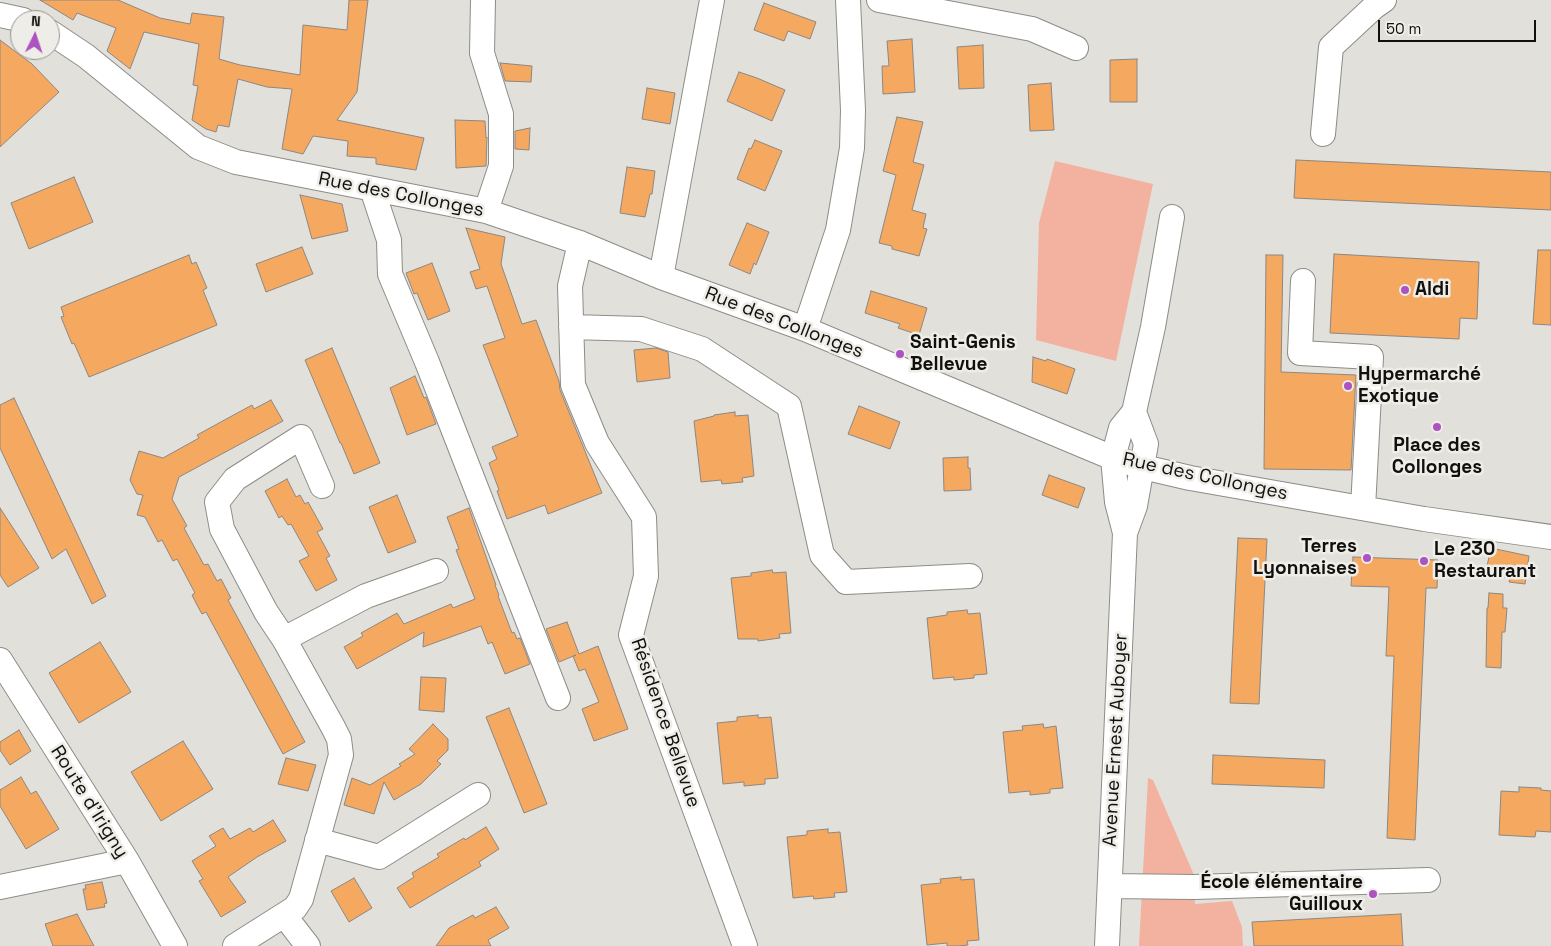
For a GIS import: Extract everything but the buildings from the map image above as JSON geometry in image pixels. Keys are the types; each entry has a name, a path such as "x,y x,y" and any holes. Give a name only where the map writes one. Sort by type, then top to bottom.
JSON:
{"street":[{"path":"483,0 482,54 500,114 501,166 486,211"},
{"path":"661,277 712,0"},
{"path":"806,329 838,230 852,148 853,110 848,0"},
{"path":"880,0 1032,29 1076,48"},
{"path":"1323,134 1331,47 1384,0"},
{"name":"Rue des Collonges","path":"60,39 86,56 198,147 236,162 486,211 580,243 661,277 806,329 1113,458 1190,478 1442,522 1551,537"},
{"path":"372,189 389,240 390,274 427,362 558,698"},
{"path":"1113,458 1122,428 1134,412 1153,326 1172,217"},
{"name":"Résidence Bellevue","path":"580,243 570,286 574,385 597,443 644,517 646,576 631,635 745,946"},
{"path":"1302,281 1300,353 1371,357 1363,508"},
{"path":"571,328 640,329 702,349 789,406 822,556 846,582 970,576"},
{"name":"Avenue Ernest Auboyer","path":"1125,533 1135,506 1146,444 1134,412"},
{"path":"235,946 295,908 301,899 341,755 340,739 284,639 266,612 222,529 217,502 235,479 300,437 322,486"},
{"name":"Avenue Ernest Auboyer","path":"1106,946 1125,533 1117,502 1113,458"},
{"path":"284,639 366,596 436,572"},
{"name":"Route d'Irigny","path":"0,660 127,861 175,946"},
{"path":"317,840 379,857 478,795"},
{"path":"0,888 127,861"},
{"path":"1110,886 1194,887 1428,880"},
{"path":"284,915 308,946"}],"shaded area":[{"path":"1055,161 1153,184 1116,361 1036,340 1039,223"},
{"path":"1148,778 1153,780 1194,875 1195,904 1232,901 1242,927 1243,946 1139,946"}],"place":[{"name":"Aldi","path":"1405,290"},
{"name":"Saint-Genis Bellevue","path":"900,354"},
{"name":"Hypermarché Exotique","path":"1348,386"},
{"name":"Place des Collonges","path":"1437,427"},
{"name":"Terres Lyonnaises","path":"1367,558"},
{"name":"Le 230 Restaurant","path":"1424,561"},
{"name":"École élémentaire Guilloux","path":"1373,894"}]}
